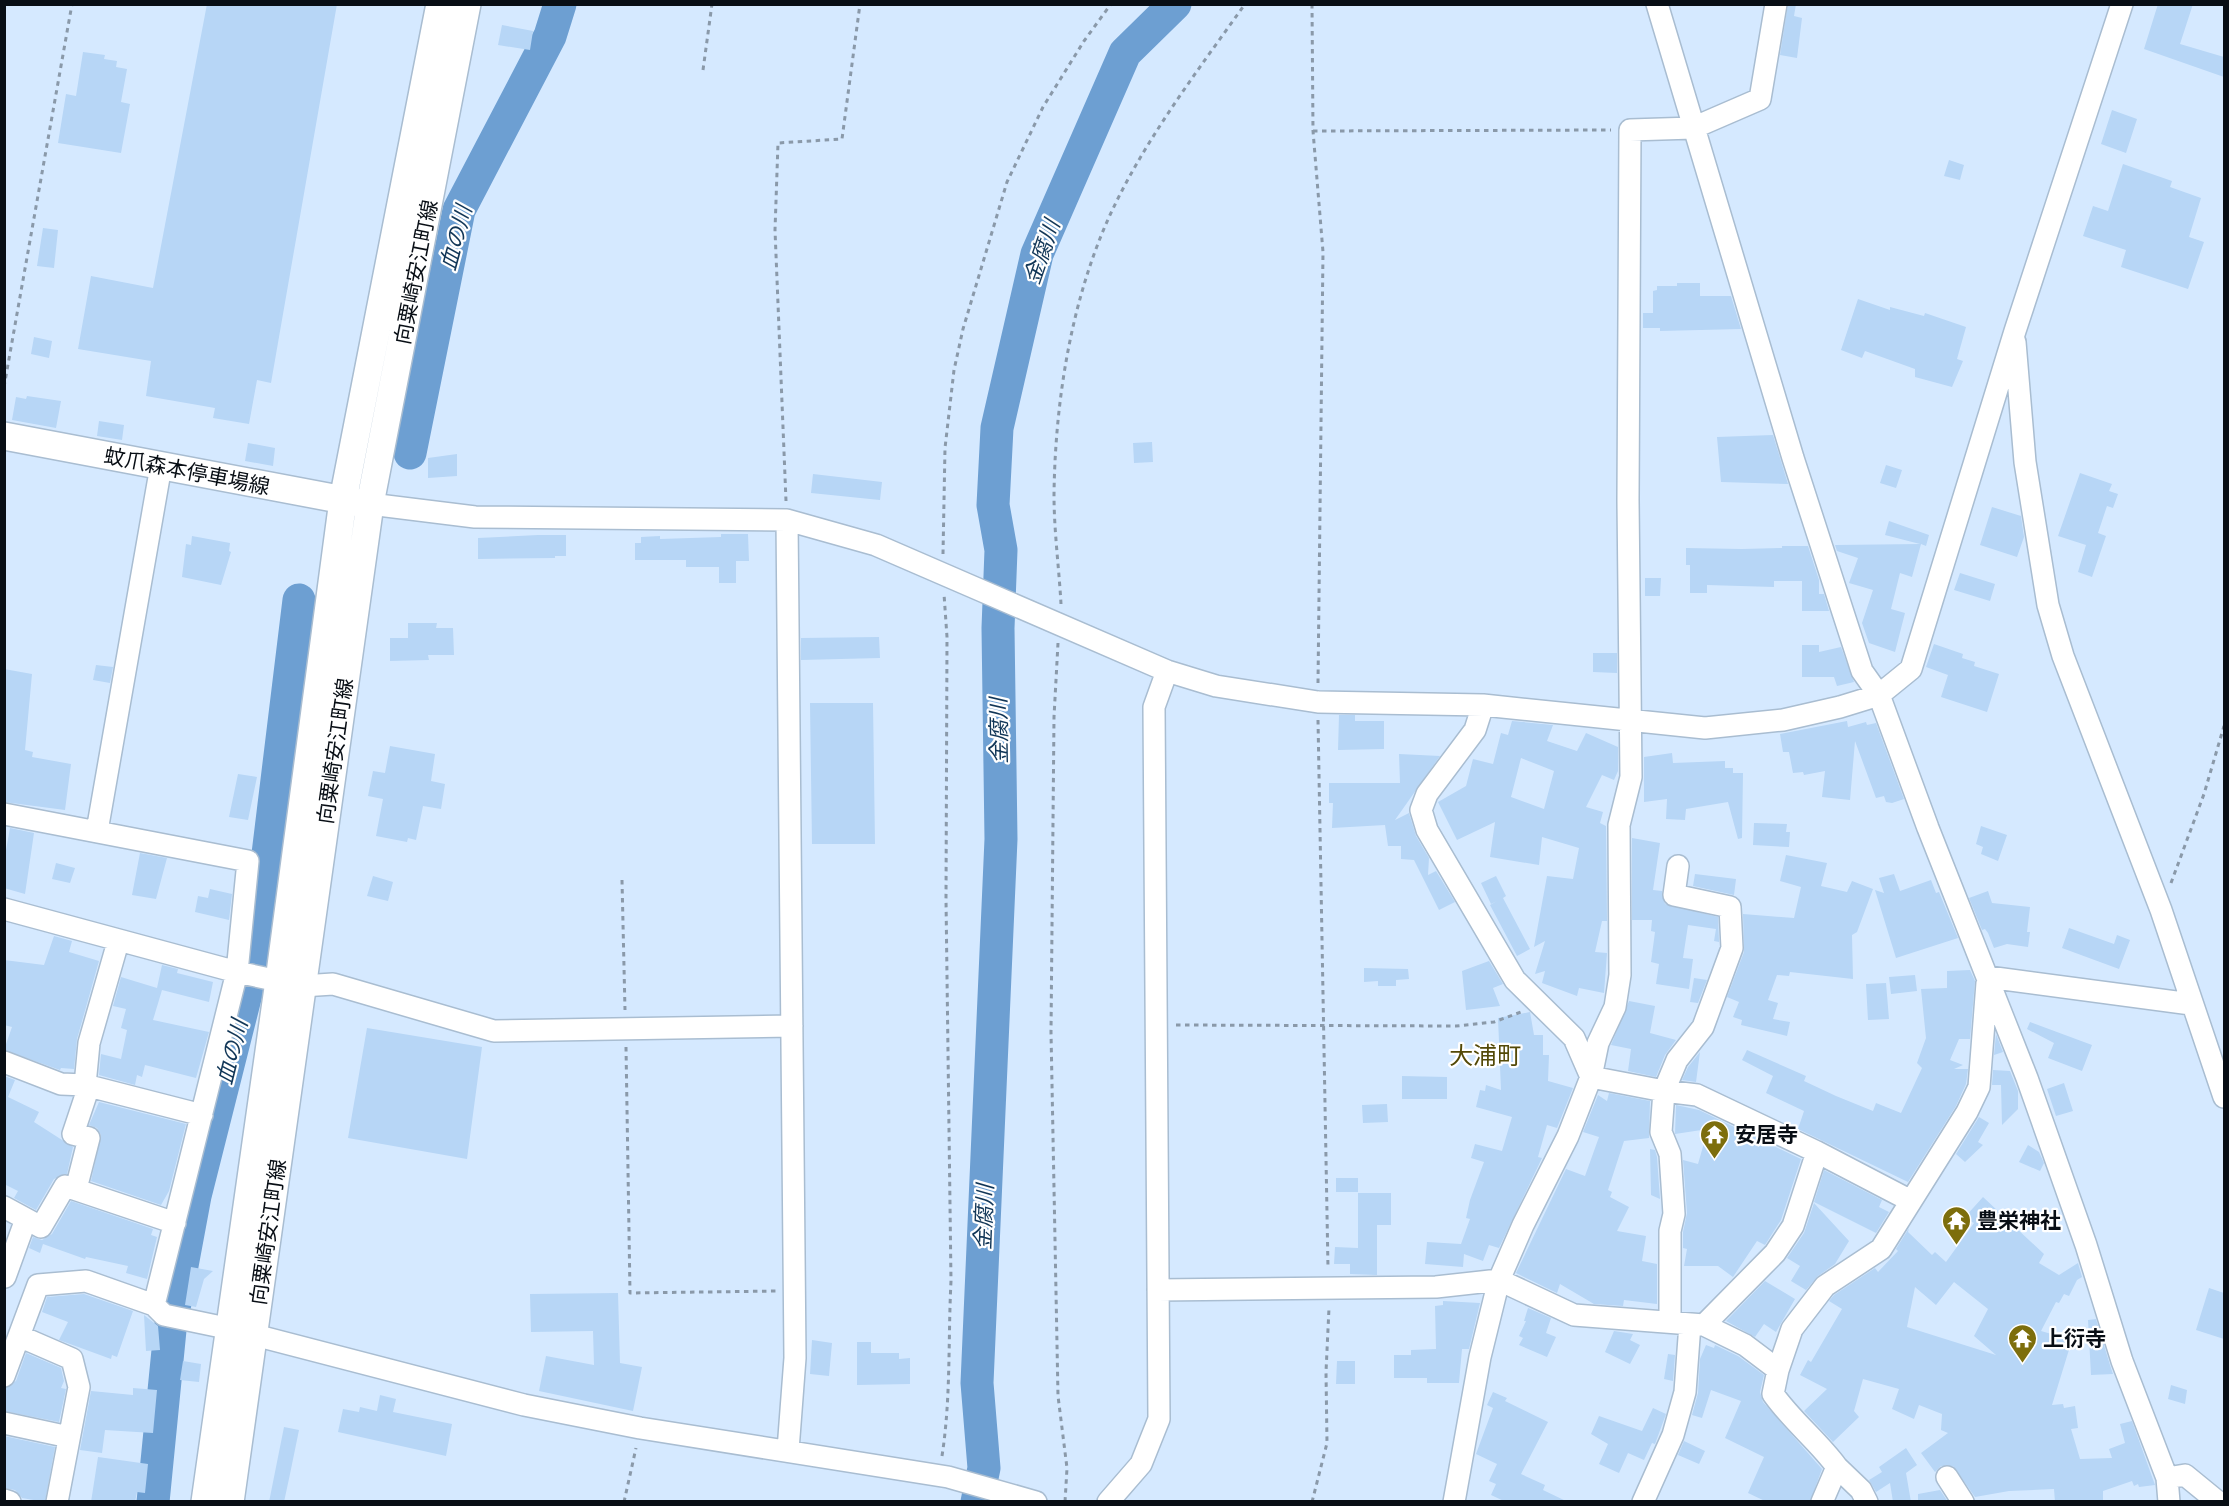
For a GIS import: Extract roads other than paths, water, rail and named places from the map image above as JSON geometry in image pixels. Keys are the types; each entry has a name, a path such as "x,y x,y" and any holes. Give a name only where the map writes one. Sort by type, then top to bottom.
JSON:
{"main road":[{"name":"向粟崎安江町線","path":"230,1502 242,1332 343,500 440,4"},
{"name":"向粟崎安江町線","path":"286,983 370,504 467,4"},
{"name":"蚊爪森本停車場線","path":"4,436 370,504"},
{"name":"向粟崎安江町線","path":"205,1502 242,1332"}],"street":[{"path":"1657,4 1793,458 1862,671 1879,695 2028,1078 2086,1245 2122,1361 2167,1478 2169,1502"},
{"path":"1454,1502 1480,1357 1499,1280 1522,1225 1568,1136 1592,1077 1598,1043 1615,1007 1620,975 1619,825 1631,777 1628,500 1630,130 1694,128 1760,99 1776,4"},
{"path":"370,504 475,517 787,520 876,545 1167,671 1216,686 1318,702 1483,705 1706,728 1817,712 1879,695 1911,669 2015,330 2122,4"},
{"path":"2015,330 2025,462 2048,605 2063,656 2161,910 2224,1097"},
{"path":"97,831 161,466"},
{"path":"787,520 795,1358 788,1450"},
{"path":"1108,1502 1141,1464 1159,1419 1154,707 1167,671"},
{"path":"1483,705 1475,730 1427,794 1421,810 1427,830 1515,980 1574,1038 1592,1077"},
{"path":"4,813 248,861 237,973 175,1223 166,1313"},
{"path":"1643,1502 1673,1435 1685,1392 1688,1323 1670,1231 1674,1214 1670,1154 1661,1132 1664,1091 1677,1060 1703,1027 1732,948 1730,907 1674,895 1678,866"},
{"path":"4,909 237,973 286,983 333,984 494,1031 792,1026"},
{"path":"76,1189 89,1138 73,1134 87,1085 89,1043 118,942"},
{"path":"1988,976 2192,1004"},
{"path":"1867,1502 1861,1490 1838,1467 1822,1446 1788,1415 1773,1394 1778,1370 1792,1329 1825,1286 1881,1249 1967,1112 1979,1087 1988,976"},
{"path":"4,1062 61,1084 87,1085 202,1115"},
{"path":"1592,1077 1697,1095 1817,1152 1911,1201"},
{"path":"1688,1323 1775,1253 1793,1226 1817,1152"},
{"path":"4,1207 41,1227 65,1186 175,1223"},
{"path":"26,1219 5,1277 38,1285 86,1281 166,1313 524,1405 640,1428 944,1476 1036,1502"},
{"path":"1158,1290 1436,1287 1499,1280 1574,1315 1688,1323 1745,1345 1778,1370"},
{"path":"4,1376 38,1285"},
{"path":"19,1336 72,1359 79,1387 57,1502"},
{"path":"4,1423 69,1437"},
{"path":"1822,1502 1838,1467"},
{"path":"2167,1478 2185,1475 2218,1502"},
{"path":"1947,1477 1963,1502"},
{"path":"4,1500 10,1502"}],"waterway":[{"name":"血の川","path":"410,453 459,210 550,36 560,4"},
{"name":"金腐川","path":"977,1502 984,1468 977,1383 1001,839 998,628 1001,550 993,505 997,428 1037,254 1125,53 1175,4"},
{"name":"血の川","path":"153,1502 170,1330 195,1196 247,990 263,895 299,600"}],"place":[{"name":"安居寺","path":"1714,1160"},
{"name":"豊栄神社","path":"1956,1246"},
{"name":"上衍寺","path":"2022,1364"}],"district":[{"name":"大浦町","path":"1485,1055"}]}
